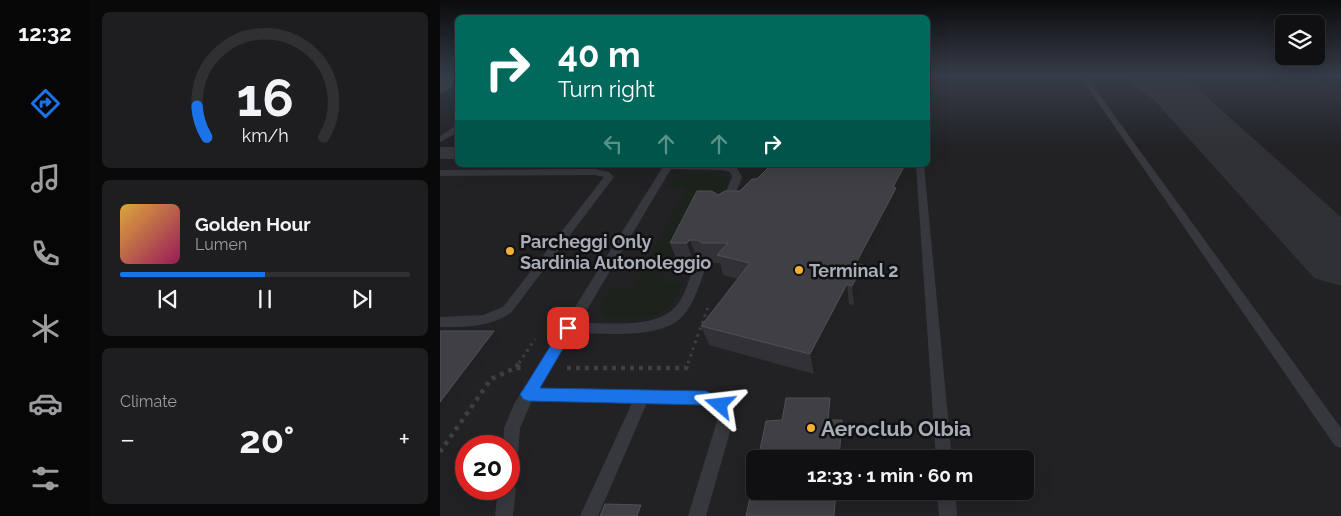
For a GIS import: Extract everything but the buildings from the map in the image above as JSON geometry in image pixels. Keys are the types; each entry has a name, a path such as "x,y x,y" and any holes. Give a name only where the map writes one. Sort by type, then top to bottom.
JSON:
{"street":[{"path":"440,154 455,153"}],"lane":[{"path":"1099,99 1341,441"},
{"path":"440,140 455,130"},
{"path":"511,435 512,428 519,410 543,368 667,167"},
{"path":"721,167 734,170 737,177 724,209"},
{"path":"920,167 943,450"},
{"path":"440,173 484,174 496,168 596,172 606,174 608,177 507,310 498,317 485,321 440,322"},
{"path":"568,328 647,327 670,321 685,304 701,264"},
{"path":"528,394 706,398 720,405 724,412 725,421 697,516"},
{"path":"589,516 642,397"},
{"path":"504,516 506,500"},
{"path":"947,500 948,516"}],"path":[{"path":"440,452 491,379 515,368 686,368 709,304"}],"shaded area":[{"path":"440,99 455,99 455,167 930,167 930,99 1341,99 1341,516 440,516"},
{"path":"687,173 717,173 728,178 729,181 721,194 704,194 660,283 683,283 677,296 670,306 654,315 644,317 608,317 598,311 610,287 634,287 686,187 669,187 674,178"}],"taxiway":[{"path":"1180,99 1341,260"}],"place":[{"name":"Parcheggi Only Sardinia Autonoleggio","path":"510,251"},
{"name":"Terminal 2","path":"799,270"},
{"name":"Aeroclub Olbia","path":"811,428"}],"route":[{"path":"568,328 528,394 706,398 720,405"}]}
